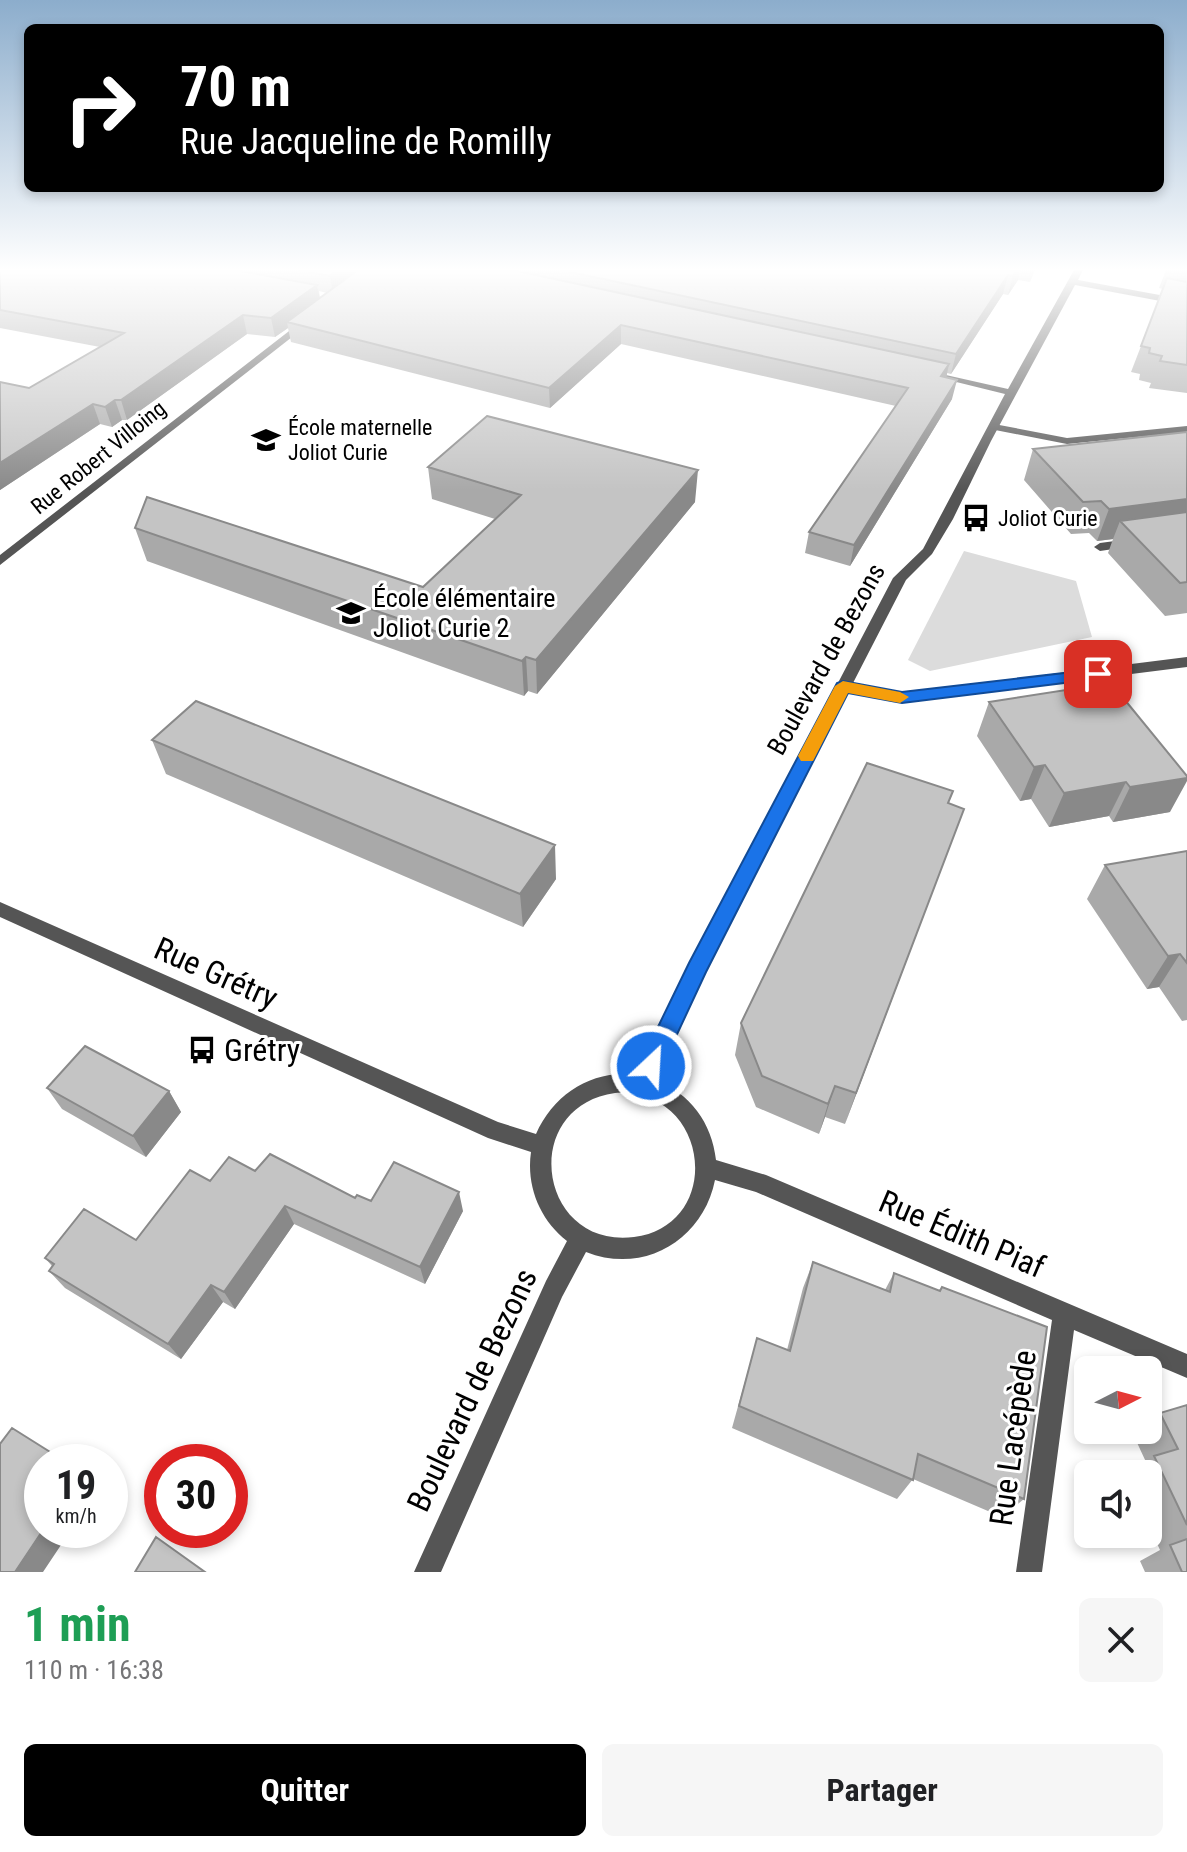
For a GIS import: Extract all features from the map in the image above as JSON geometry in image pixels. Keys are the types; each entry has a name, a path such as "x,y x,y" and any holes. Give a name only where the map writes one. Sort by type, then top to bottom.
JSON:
{"street":[{"name":"Rue Robert Villoing","path":"0,561 279,343"},
{"name":"Boulevard de Bezons","path":"642,1086 697,970 900,578 928,551 1039,343"},
{"path":"923,373 1013,393"},
{"path":"994,427 1067,441 1187,429"},
{"path":"1100,547 1144,541"},
{"path":"843,686 902,698 1103,680 1187,662"},
{"name":"Rue Grétry","path":"0,909 495,1131 540,1145"},
{"path":"616,1084 642,1086 664,1094 697,1124 706,1146 709,1168 703,1195 690,1219 667,1237 639,1246 610,1246 582,1236 563,1223 550,1206 541,1186 540,1145 550,1122 568,1103 590,1090 616,1084"},
{"name":"Rue Édith Piaf","path":"709,1168 758,1182 1187,1366"},
{"name":"Boulevard de Bezons","path":"427,1572 554,1289 582,1236"},
{"name":"Rue Lacépède","path":"1029,1572 1065,1313"}],"shaded area":[{"path":"964,551 1076,581 1092,637 930,671 908,660"}],"building":[{"path":"106,343 202,343 121,400 115,400 105,407 93,404 0,463 0,382 29,388"},
{"path":"372,343 600,343 549,388"},
{"path":"705,343 853,343 949,364 941,376 957,380 854,545 809,532 908,388"},
{"path":"906,343 963,343 956,354"},
{"path":"1142,343 1187,343 1187,365 1160,361 1162,356 1149,353 1150,348 1141,346"},
{"path":"487,416 698,470 536,660 526,657 522,661 135,528 147,497 423,587 521,495 428,467"},
{"path":"1187,432 1187,499 1109,509 1101,501 1083,502 1033,449"},
{"path":"1187,512 1187,582 1180,583 1120,521"},
{"path":"1111,683 1187,778 1130,787 1126,782 1064,793 1045,765 1034,767 989,702"},
{"path":"196,701 555,845 520,894 152,740"},
{"path":"867,763 953,791 948,803 964,809 856,1093 835,1086 828,1104 762,1076 741,1023"},
{"path":"1187,851 1187,963 1180,954 1168,956 1105,865"},
{"path":"85,1046 169,1091 133,1136 47,1088"},
{"path":"270,1154 355,1198 357,1195 371,1201 394,1162 459,1192 420,1267 285,1206 224,1292 211,1285 168,1344 49,1271 54,1264 45,1258 84,1209 136,1240 190,1170 210,1181 229,1157 255,1171"},
{"path":"813,1262 890,1292 894,1273 940,1291 942,1287 1047,1327 1024,1499 918,1454 913,1480 739,1406 757,1338 790,1351"},
{"path":"1187,1405 1187,1525 1162,1473 1162,1460 1156,1460 1154,1456 1178,1449 1162,1412"},
{"path":"12,1428 37,1444 24,1444 24,1548 31,1548 15,1572 0,1572 0,1444"},
{"path":"1187,1539 1187,1572 1182,1572 1170,1545"},
{"path":"149,1548 171,1548 205,1572 135,1572"}],"slow traffic":[{"path":"807,756 843,686 900,697"}],"place":[{"name":"École maternelle Joliot Curie","path":"266,440"},
{"name":"Joliot Curie","path":"976,518"},
{"name":"École élémentaire Joliot Curie 2","path":"351,613"},
{"name":"Grétry","path":"202,1050"}],"route":[{"path":"651,1066 843,686 902,698 1098,674"}]}
